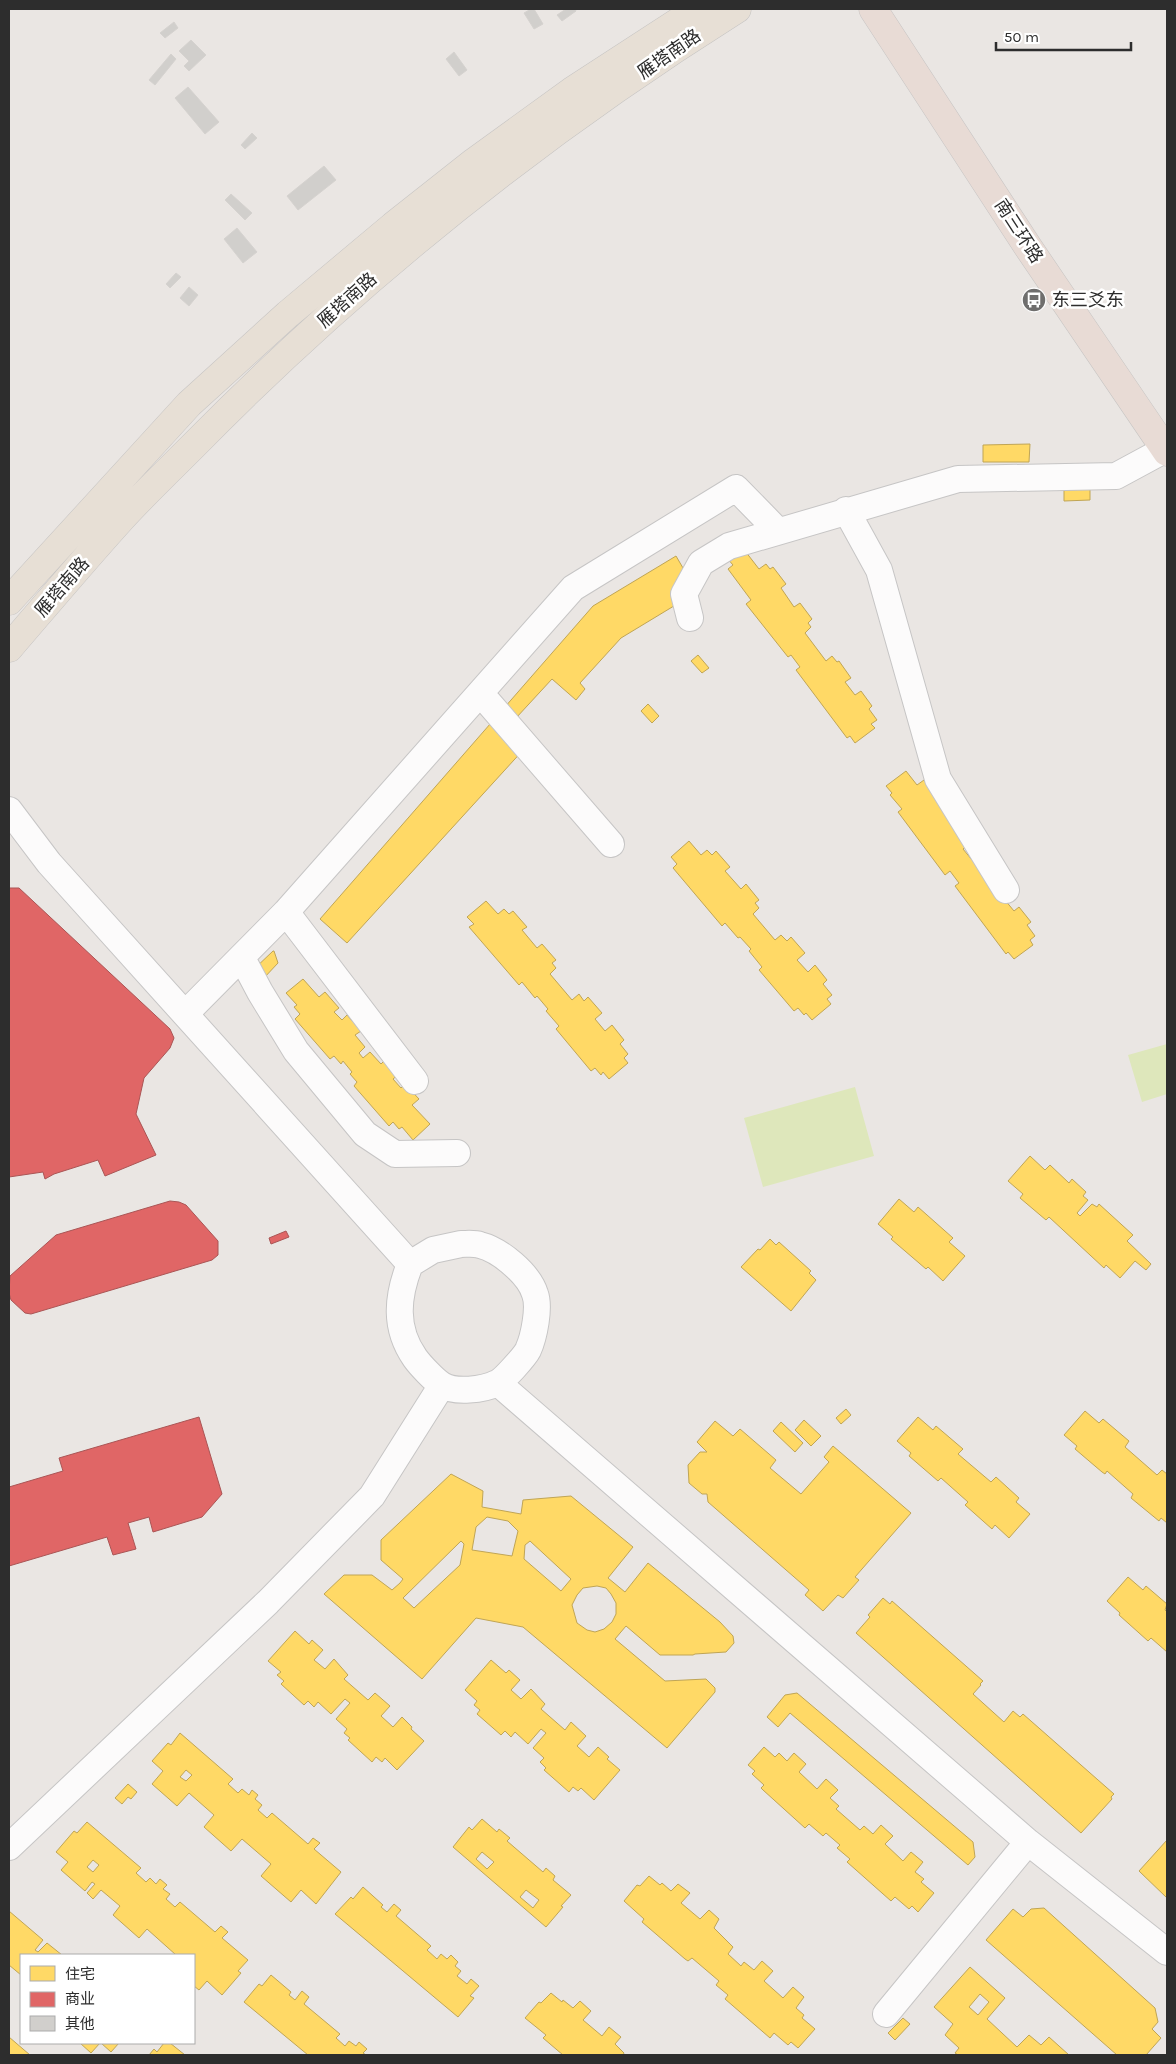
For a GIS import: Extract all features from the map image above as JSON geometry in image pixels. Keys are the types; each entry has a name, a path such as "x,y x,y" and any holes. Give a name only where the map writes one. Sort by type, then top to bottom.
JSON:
{"highway":[{"name":"南三环路","path":"873,9 1028,247 1166,450"}],"main road":[{"name":"雁塔南路","path":"9,601 189,404 296,308 393,226 474,162 572,91 698,9"},
{"name":"雁塔南路","path":"9,648 122,518 235,403 353,294 422,236 579,116 736,9"}],"street":[{"path":"690,618 684,594 701,563 729,546 846,510 958,480 1116,476 1166,450"},
{"path":"185,1014 286,912 573,588 736,488 778,531"},
{"path":"846,510 879,570 938,779 1006,890"},
{"path":"481,694 611,844"},
{"path":"9,810 49,863 410,1264"},
{"path":"286,912 415,1081"},
{"path":"242,958 260,992 296,1051 366,1134 395,1154 457,1154"},
{"path":"461,1244 480,1245 505,1258 520,1269 536,1294 536,1323 528,1351 498,1383 468,1391 442,1386 417,1361 406,1345 400,1322 400,1295 410,1264 433,1250 461,1244"},
{"path":"498,1383 1028,1842 1167,1952"},
{"path":"9,1847 268,1602 372,1496 442,1386"},
{"path":"886,2014 1028,1842"}],"green space":[{"path":"1167,1044 1167,1094 1142,1102 1128,1055"},
{"path":"855,1087 874,1156 763,1187 744,1118"}],"building: 住宅":[{"path":"1030,444 1029,462 983,462 983,445"},
{"path":"1090,489 1090,500 1064,501 1064,490"},
{"path":"742,547 759,569 766,564 770,569 773,567 786,584 781,588 794,607 800,603 812,619 808,623 811,627 805,633 826,661 832,656 837,662 839,661 851,678 845,682 855,695 861,691 872,706 869,709 877,720 871,724 875,728 855,743 850,736 847,738 796,670 800,667 791,655 788,657 746,604 751,600 728,569 733,565 727,558"},
{"path":"676,556 697,592 621,638 580,683 585,689 576,700 552,679 516,718 535,737 347,943 320,919 593,606"},
{"path":"698,655 709,668 702,673 691,661"},
{"path":"648,704 659,716 652,723 641,711"},
{"path":"906,771 917,785 924,780 970,843 963,849 1014,911 1019,907 1031,922 1027,925 1035,936 1030,940 1033,945 1014,959 1008,952 1006,954 955,886 959,883 950,871 945,875 898,812 902,809 890,795 892,793 886,786"},
{"path":"689,841 701,855 707,850 712,855 716,851 730,867 725,871 741,889 746,884 759,900 755,903 759,908 753,914 775,940 781,935 787,941 791,937 805,953 797,960 808,972 815,965 827,980 823,984 832,995 827,999 831,1004 812,1020 798,1008 794,1011 759,970 762,967 749,951 751,949 725,923 722,926 673,868 677,864 671,857"},
{"path":"486,901 498,914 504,909 509,914 513,911 527,927 522,930 537,948 542,944 556,960 552,963 556,968 550,974 572,1000 579,994 584,1001 588,997 602,1013 595,1019 605,1031 612,1025 624,1040 620,1044 628,1054 624,1058 628,1063 609,1079 603,1072 601,1075 595,1068 591,1071 556,1029 559,1026 546,1011 548,1009 537,996 535,998 522,982 519,985 469,927 474,924 467,917"},
{"path":"273,951 278,963 263,979 252,971"},
{"path":"303,979 319,997 325,992 339,1008 334,1012 342,1020 347,1015 361,1031 355,1035 365,1047 359,1053 363,1058 370,1052 381,1064 386,1059 399,1074 393,1079 401,1088 405,1084 419,1099 412,1105 430,1124 413,1140 402,1127 399,1129 393,1122 389,1126 354,1086 357,1082 343,1061 341,1064 334,1056 330,1059 295,1019 300,1014 294,1007 297,1005 286,993"},
{"path":"1030,1156 1045,1170 1050,1165 1069,1183 1072,1179 1086,1192 1083,1196 1088,1200 1077,1213 1080,1216 1092,1204 1097,1207 1099,1204 1133,1235 1127,1241 1151,1264 1146,1270 1135,1261 1120,1278 1106,1265 1104,1268 1049,1217 1046,1220 1020,1198 1023,1194 1008,1181"},
{"path":"899,1199 914,1212 918,1207 953,1238 949,1242 965,1256 943,1281 891,1239 893,1237 878,1224"},
{"path":"770,1239 776,1245 779,1242 811,1271 809,1273 816,1280 791,1311 741,1267"},
{"path":"846,1409 851,1415 841,1424 836,1418"},
{"path":"1085,1411 1099,1423 1103,1419 1129,1441 1125,1447 1157,1475 1162,1470 1167,1474 1167,1523 1161,1518 1159,1521 1131,1498 1133,1494 1107,1471 1105,1474 1102,1472 1075,1449 1077,1446 1064,1435"},
{"path":"918,1417 933,1430 936,1426 963,1449 958,1454 991,1482 996,1477 1019,1498 1016,1502 1030,1514 1009,1538 995,1525 992,1529 965,1505 968,1502 941,1478 938,1481 909,1456 911,1453 897,1441"},
{"path":"804,1420 821,1436 811,1446 795,1430"},
{"path":"715,1421 733,1436 740,1429 776,1460 770,1468 801,1494 829,1462 824,1457 833,1446 911,1513 855,1577 859,1580 843,1598 838,1595 823,1611 805,1595 809,1590 708,1502 707,1494 702,1494 689,1483 688,1465 700,1452 707,1452 697,1442"},
{"path":"781,1422 803,1443 795,1452 773,1431"},
{"path":"451,1474 483,1491 482,1507 521,1514 523,1500 571,1496 633,1547 608,1578 625,1592 648,1563 720,1622 733,1636 734,1643 726,1652 660,1655 626,1626 615,1639 665,1681 706,1679 715,1688 715,1692 667,1748 523,1627 476,1618 422,1679 324,1594 344,1575 372,1575 392,1590 400,1583 403,1579 381,1560 381,1540","holes":["487,1517 508,1521 518,1531 512,1556 472,1550 476,1527","461,1541 464,1544 460,1565 414,1608 403,1598","530,1541 571,1579 561,1591 524,1559 525,1545","597,1586 606,1588 616,1603 616,1614 612,1622 604,1629 595,1632 587,1630 577,1623 572,1605 583,1588"]},
{"path":"1128,1577 1143,1590 1146,1586 1167,1604 1165,1610 1167,1612 1167,1652 1151,1638 1148,1641 1119,1615 1120,1613 1107,1601"},
{"path":"883,1598 890,1604 892,1601 983,1681 973,1694 1004,1722 1013,1711 1020,1717 1023,1714 1114,1794 1111,1797 1112,1799 1081,1833 856,1633"},
{"path":"295,1631 309,1644 312,1640 323,1650 314,1660 325,1669 334,1659 348,1675 344,1679 368,1700 375,1693 390,1706 381,1716 393,1727 402,1717 424,1741 397,1770 385,1758 382,1762 376,1757 372,1762 348,1740 350,1738 344,1733 347,1729 336,1719 350,1703 345,1699 331,1714 318,1702 314,1707 308,1701 304,1705 281,1684 284,1681 277,1675 281,1672 268,1661"},
{"path":"491,1660 506,1673 509,1670 520,1680 511,1690 521,1699 531,1689 545,1704 541,1709 565,1730 571,1722 586,1736 577,1746 589,1757 598,1747 609,1757 607,1759 620,1770 594,1800 581,1788 578,1791 573,1787 569,1792 544,1770 546,1768 540,1762 544,1758 533,1748 546,1733 541,1729 528,1744 515,1732 511,1737 505,1731 501,1735 477,1714 480,1710 474,1705 477,1701 465,1690"},
{"path":"797,1693 973,1842 975,1857 968,1865 790,1713 778,1727 767,1717 785,1695"},
{"path":"180,1733 233,1779 228,1784 238,1793 242,1789 249,1795 252,1790 258,1795 255,1799 262,1805 258,1810 267,1818 272,1813 308,1844 313,1838 320,1843 314,1849 341,1872 316,1904 301,1890 291,1902 261,1876 271,1864 242,1839 231,1851 204,1827 214,1815 189,1793 177,1806 152,1784 163,1771 152,1761 168,1743 171,1745","holes":["186,1770 192,1775 186,1781 180,1777"]},
{"path":"764,1747 775,1757 779,1753 787,1761 794,1753 806,1764 799,1772 817,1789 826,1779 838,1790 830,1798 839,1806 836,1809 860,1830 864,1826 873,1834 881,1825 893,1836 885,1844 903,1861 911,1852 923,1862 915,1872 924,1879 921,1882 934,1893 918,1912 912,1906 909,1909 895,1897 891,1901 847,1862 850,1859 837,1848 840,1845 826,1833 823,1836 809,1824 805,1828 761,1788 764,1785 752,1774 755,1771 748,1765"},
{"path":"128,1784 137,1792 131,1799 128,1797 122,1804 115,1798"},
{"path":"482,1819 497,1832 499,1829 510,1838 507,1841 543,1872 546,1868 555,1876 553,1880 571,1895 546,1927 453,1847 469,1827 472,1830","holes":["482,1852 494,1862 487,1869 476,1859","526,1890 539,1900 533,1908 520,1897"]},
{"path":"87,1822 141,1868 136,1873 146,1882 150,1878 156,1884 160,1879 167,1885 163,1889 170,1894 166,1899 175,1907 180,1902 215,1932 221,1926 228,1932 222,1938 248,1960 238,1971 241,1973 222,1995 207,1981 199,1990 195,1987 195,1954 175,1954 147,1929 139,1938 113,1915 120,1906 101,1890 93,1899 87,1893 95,1884 92,1882 85,1891 61,1870 68,1862 56,1852 74,1831 77,1833","holes":["93,1860 99,1865 93,1872 87,1867"]},
{"path":"1167,1840 1167,1898 1139,1871"},
{"path":"649,1876 660,1885 662,1883 671,1891 678,1884 690,1893 681,1903 700,1919 709,1910 719,1919 714,1928 733,1947 728,1954 741,1966 744,1962 754,1970 762,1961 773,1971 764,1981 783,1998 793,1987 804,1997 796,2008 804,2015 802,2018 815,2029 798,2048 791,2042 788,2045 774,2033 770,2038 725,1999 728,1995 716,1985 719,1981 692,1958 688,1961 685,1959 642,1922 644,1919 624,1901 637,1885 640,1886"},
{"path":"363,1887 383,1905 381,1907 387,1912 394,1904 401,1910 396,1916 431,1946 427,1950 437,1959 441,1954 447,1959 451,1955 458,1962 455,1966 461,1971 457,1976 467,1984 471,1979 479,1986 470,1996 474,1998 458,2017 335,1914 351,1897 353,1899"},
{"path":"1044,1908 1155,2008 1158,2022 1152,2029 1161,2038 1146,2055 1117,2055 986,1940 1013,1909 1023,1917 1031,1909"},
{"path":"9,1911 43,1940 35,1950 38,1952 47,1943 61,1954 20,1954 20,1974 9,1965"},
{"path":"970,1967 1005,1998 987,2019 1017,2047 1029,2035 1041,2045 1049,2037 1069,2055 958,2055 955,2053 959,2048 945,2035 953,2024 934,2007","holes":["980,1994 989,2002 978,2015 969,2007"]},
{"path":"271,1975 291,1992 289,1995 295,2000 302,1991 309,1997 304,2004 340,2034 336,2038 345,2046 349,2041 356,2046 359,2042 367,2049 363,2053 366,2055 308,2055 244,2002 259,1984 262,1986"},
{"path":"551,1993 573,2008 580,2001 591,2011 583,2020 602,2036 609,2027 621,2037 615,2044 624,2053 623,2055 563,2055 543,2038 546,2035 525,2018 539,2002 541,2003"},
{"path":"903,2018 910,2024 895,2040 888,2033"},
{"path":"9,2037 30,2055 9,2055"},
{"path":"81,2044 99,2044 91,2053"},
{"path":"102,2044 118,2044 111,2052"},
{"path":"163,2044 171,2044 185,2055 149,2055 154,2049 157,2052"}],"building: 商业":[{"path":"9,888 19,888 170,1029 174,1038 170,1048 144,1078 136,1114 156,1155 105,1176 98,1160 54,1174 45,1179 43,1172 9,1177"},
{"path":"170,1201 186,1205 218,1241 218,1255 212,1260 31,1314 25,1313 11,1300 9,1293 10,1276 56,1235"},
{"path":"286,1231 289,1237 271,1244 269,1238"},
{"path":"199,1417 222,1494 202,1517 153,1532 149,1517 128,1523 136,1549 113,1555 107,1537 9,1566 9,1487 63,1471 59,1458"}],"building: 其他":[{"path":"534,9 543,24 534,29 524,13"},
{"path":"566,9 575,9 576,11 562,21 557,15"},
{"path":"174,22 178,28 165,38 160,33"},
{"path":"191,40 206,55 189,71 184,66 189,61 179,51"},
{"path":"454,52 467,70 459,76 446,59"},
{"path":"171,54 176,59 155,85 149,80"},
{"path":"188,87 219,122 205,134 175,98"},
{"path":"252,133 257,138 245,149 241,145"},
{"path":"324,166 336,180 298,210 287,196"},
{"path":"231,194 252,213 245,220 225,200"},
{"path":"237,228 257,252 243,263 224,239"},
{"path":"176,273 181,277 170,288 166,284"},
{"path":"189,287 198,295 189,306 180,298"}],"place":[{"name":"东三爻东","path":"1034,300"}]}
